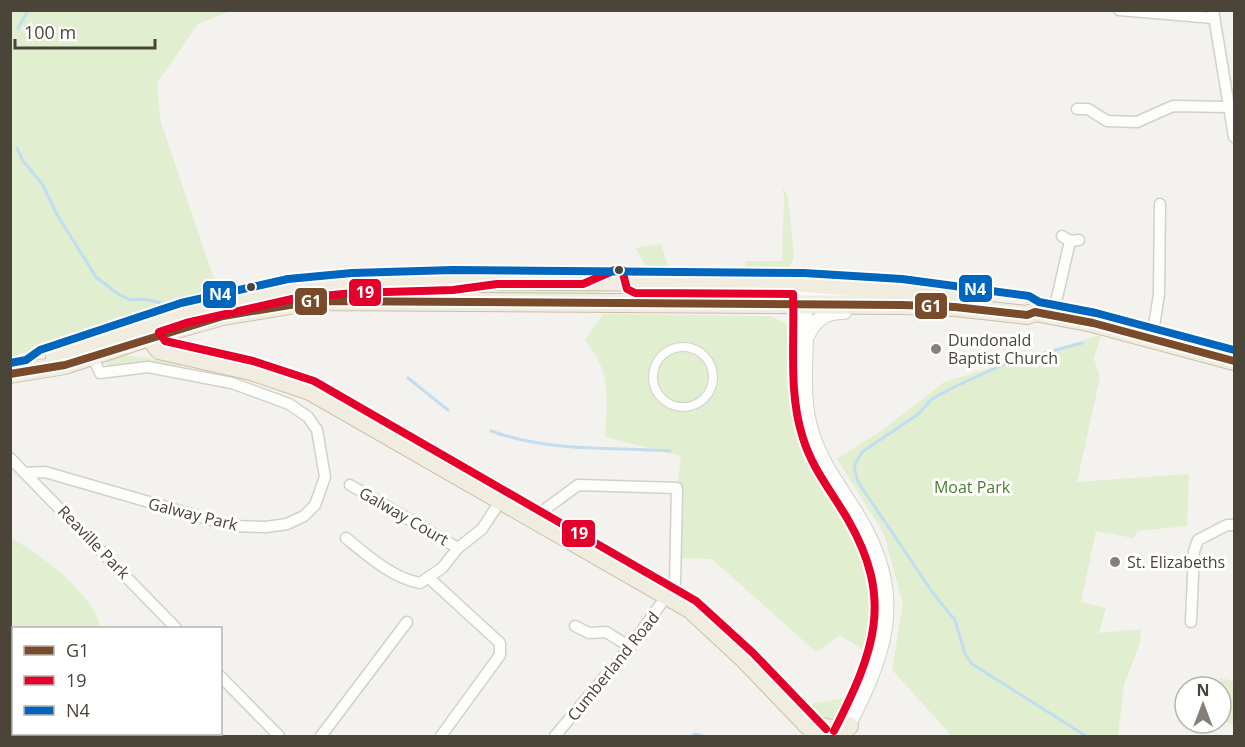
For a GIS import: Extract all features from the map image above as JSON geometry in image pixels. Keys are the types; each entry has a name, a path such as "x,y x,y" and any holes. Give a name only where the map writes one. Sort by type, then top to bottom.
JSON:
{"highway":[{"path":"10,374 65,365 93,357 124,346 147,331 183,313 290,289 352,283 453,280 689,283 894,305 955,307 1027,315 1035,312"},
{"path":"30,370 43,360 147,331 184,327 246,310 340,300 804,294 901,289 1027,306 1035,312 1234,361"},
{"path":"182,354 176,339 177,334 184,327"},
{"path":"147,331 159,350 252,371 310,391 669,596 713,628 812,730 846,731"},
{"path":"124,346 175,357 182,354"}],"street":[{"path":"1119,10 1213,14 1234,136"},
{"path":"1077,109 1088,110 1107,121 1137,122 1173,106 1229,106"},
{"path":"1152,339 1159,294 1160,204"},
{"path":"1053,315 1070,239"},
{"path":"804,294 805,381 812,432 831,475 857,514 871,541 882,572 886,597 885,632 880,658 846,731"},
{"path":"805,339 816,320 826,314 875,312 894,305"},
{"path":"675,347 685,347 704,355 718,378 702,402 682,408 664,401 649,380 659,358 675,347"},
{"name":"Galway Park","path":"26,472 45,472 199,517 249,528 287,524 304,516 315,505 325,477 317,430 308,417 289,404 232,383 147,367 100,373 93,357"},
{"name":"Reaville Park","path":"10,458 175,627"},
{"name":"Galway Court","path":"350,485 458,548"},
{"path":"532,519 578,485 677,488 675,584 669,596"},
{"path":"346,538 371,558 408,580 420,583 442,568 458,548 482,529 501,500"},
{"path":"1191,622 1194,551 1198,540 1227,525 1234,525"},
{"path":"429,578 500,643 500,655 441,736"},
{"name":"Cumberland Road","path":"555,736 630,647 669,596"},
{"path":"321,736 406,622"},
{"path":"575,626 589,633 606,632 630,647"},
{"path":"222,678 279,736"}],"green space":[{"path":"10,11 231,11 198,24 157,83 160,119 219,294 11,357"},
{"path":"782,186 788,197 794,255 788,268 782,271 652,268 647,267 635,248 661,244 668,267 745,267 745,261 782,261 784,197"},
{"path":"474,288 615,290 570,296 468,294"},
{"path":"603,314 771,316 789,325 792,406 802,446 856,543 872,580 876,623 874,657 840,635 816,652 712,559 676,558 677,488 681,456 605,437 607,397 604,375 594,352 585,340"},
{"name":"Moat Park","path":"1101,335 1094,358 1100,377 1077,482 1189,474 1187,526 1138,531 1133,538 1096,531 1081,602 1106,608 1099,633 1141,629 1140,643 1124,685 1118,736 952,736 892,670 903,604 884,534 837,459 884,429 944,382"},
{"path":"124,355 181,363 180,368 144,363 111,368 105,361"},
{"path":"11,538 37,554 77,588 96,614 101,627 12,627 12,735 116,736 11,736"},
{"path":"1233,681 1234,681 1233,724"},
{"path":"851,697 847,707 831,721 822,721 804,705"}],"waterway":[{"path":"18,28 28,10"},
{"path":"17,148 23,161 43,185 56,213 96,277 118,294 131,300 144,299 166,304 270,282"},
{"path":"1082,343 1009,362 954,387 932,399 917,415 862,452 854,466 858,482 935,596 955,620 965,654 972,664 1086,736"},
{"path":"408,378 448,410"},
{"path":"491,431 513,438 557,446 670,451"},
{"path":"692,736 695,734 703,736"}],"transit line":[{"name":"N4","path":"10,363 26,360 40,350 181,303 288,279 352,273 453,270 804,273 902,279 1029,296 1039,302 1096,313 1234,350"},
{"name":"19","path":"826,729 753,653 696,601 314,381 253,361 165,341 159,332 186,323 292,299 353,293 453,290 497,284 583,284 615,270 622,270 627,289 635,293 793,294 793,367 798,421 811,459 862,547 871,575 875,601 868,651 860,676 834,731"},
{"name":"G1","path":"10,374 65,365 223,316 314,301 902,305 955,307 1027,315 1035,312 1093,323 1234,361"}],"place":[{"name":"Dundonald Baptist Church","path":"936,349"},
{"name":"St. Elizabeths","path":"1115,562"}]}
